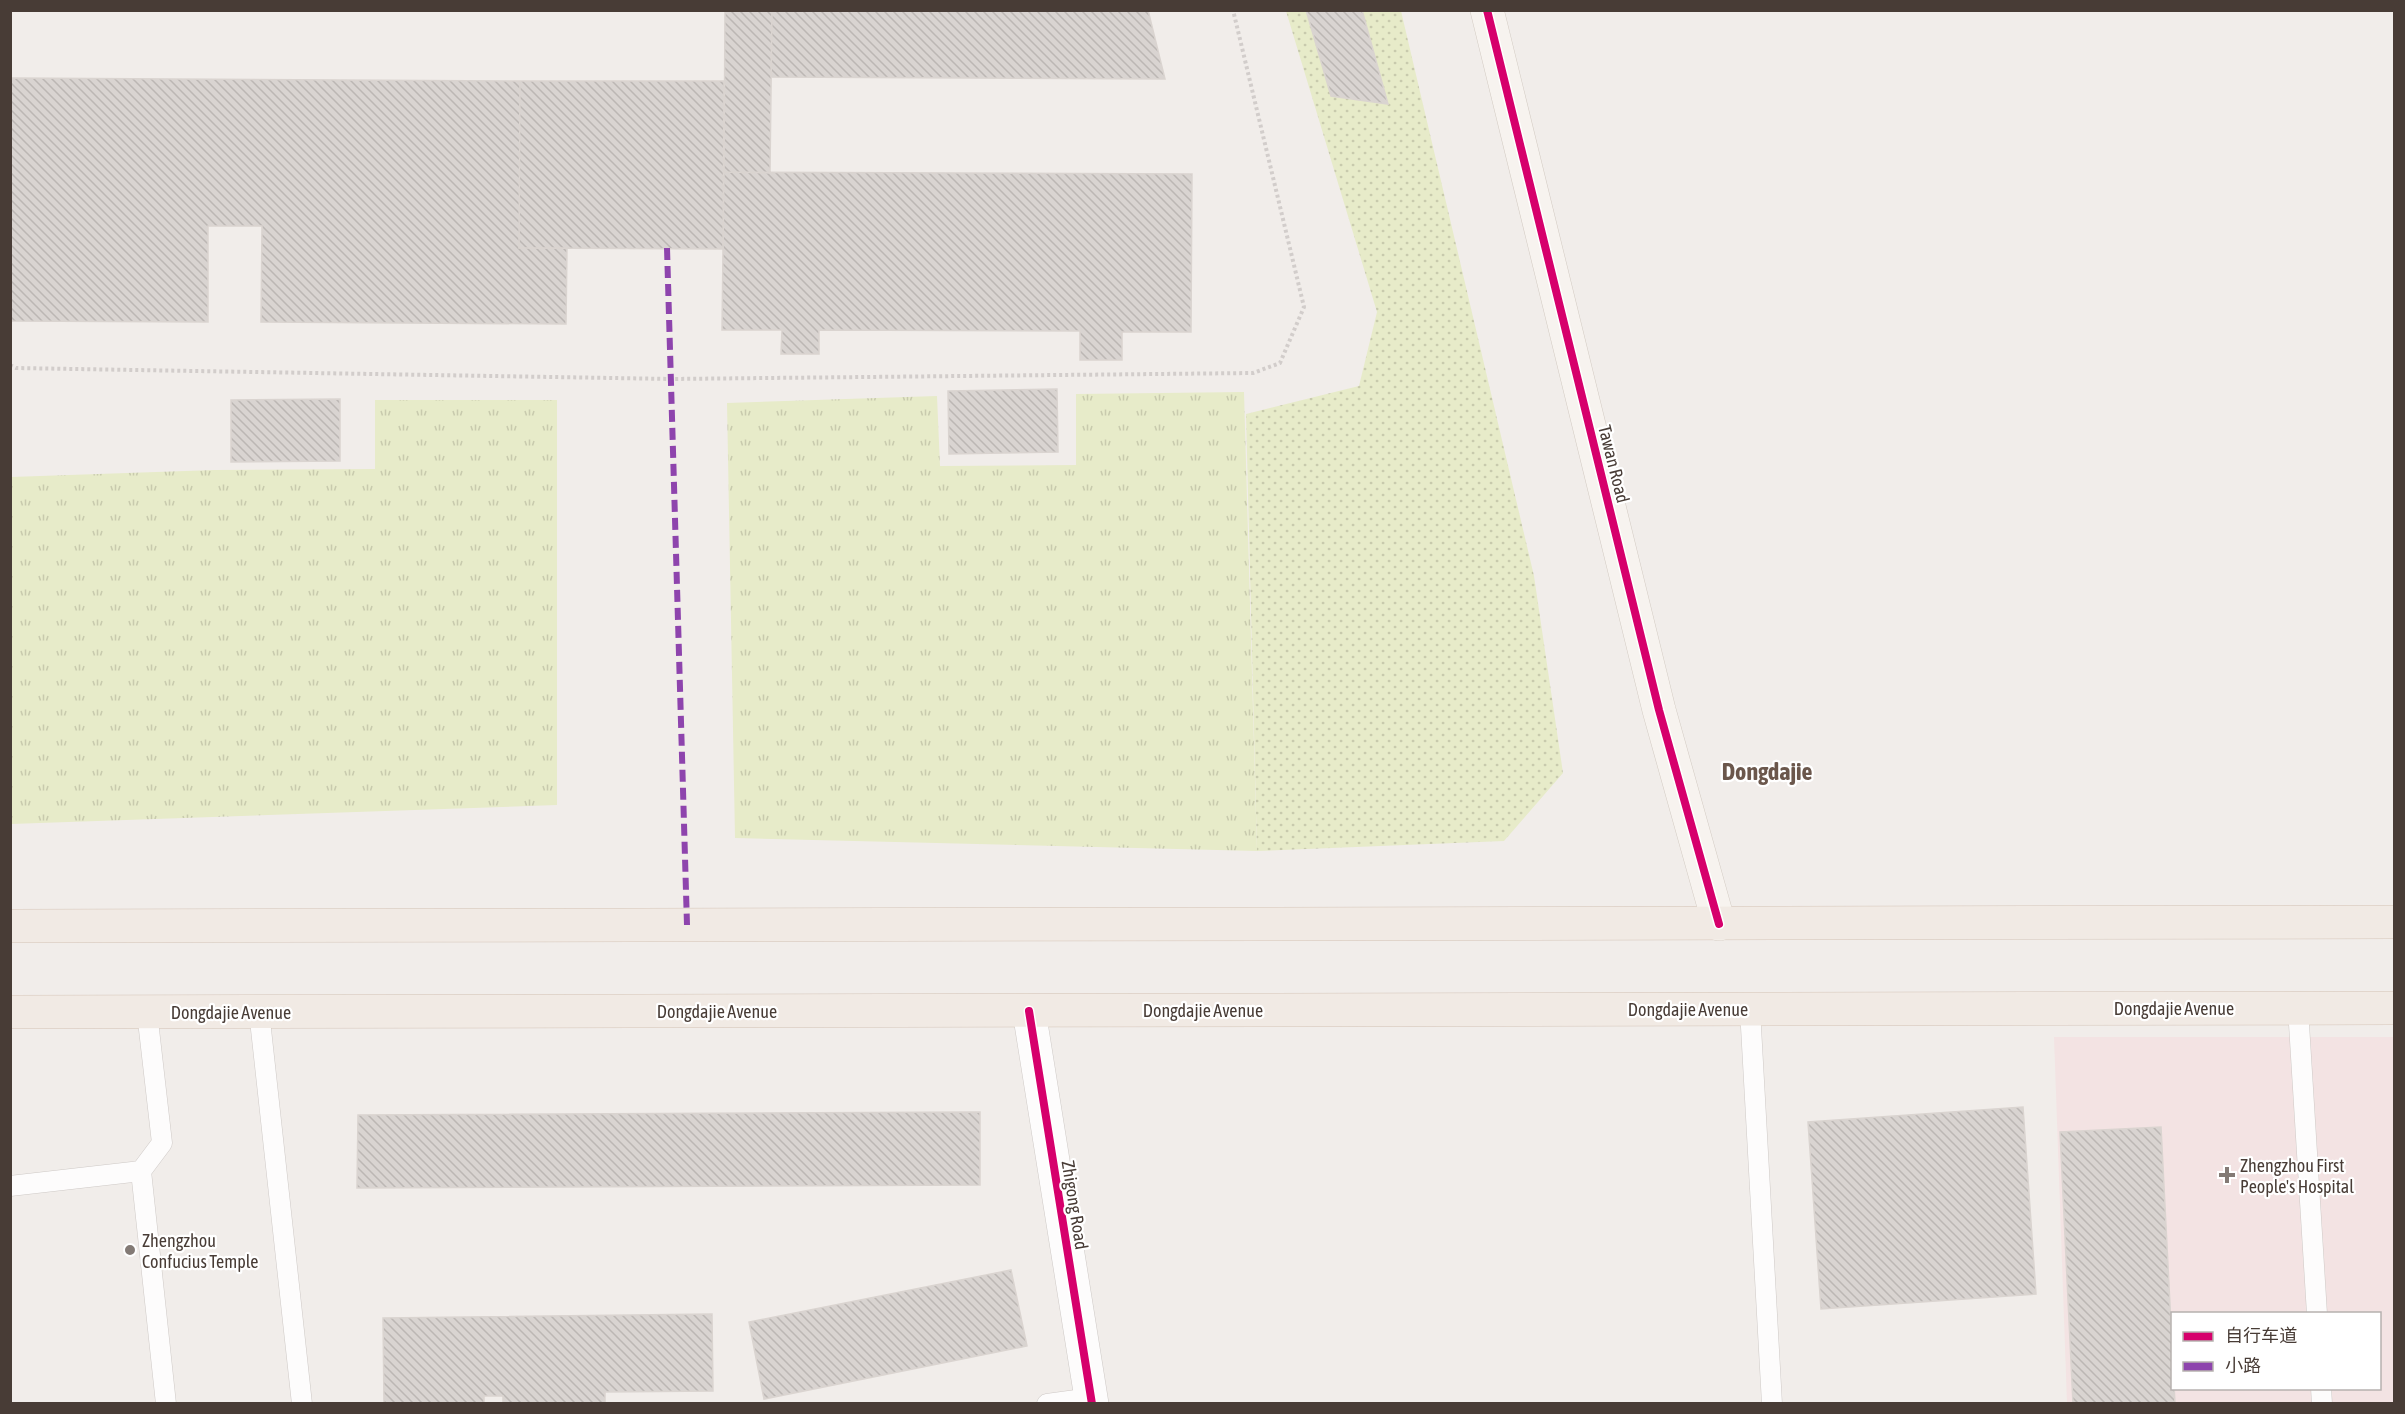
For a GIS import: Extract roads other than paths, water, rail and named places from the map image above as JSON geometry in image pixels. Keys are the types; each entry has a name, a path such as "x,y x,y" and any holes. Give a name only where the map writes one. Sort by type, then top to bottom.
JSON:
{"main road":[{"path":"10,926 2394,922"},
{"name":"Dongdajie Avenue","path":"10,1012 2394,1008"}],"street":[{"name":"Tawan Road","path":"1487,10 1659,710 1719,924"},
{"name":"Zhigong Road","path":"1029,1011 1091,1401"}],"lane":[{"path":"2298,1008 2317,1312"},
{"path":"1750,1009 1772,1404"},
{"path":"259,1011 302,1404"},
{"path":"147,1012 162,1143 141,1171 166,1404"},
{"path":"10,1185 141,1171"},
{"path":"1047,1404 1091,1401"}],"place":[{"name":"Zhengzhou First People's Hospital","path":"2227,1175"},
{"name":"Zhengzhou Confucius Temple","path":"130,1250"}],"district":[{"name":"Dongdajie","path":"1767,771"}]}
